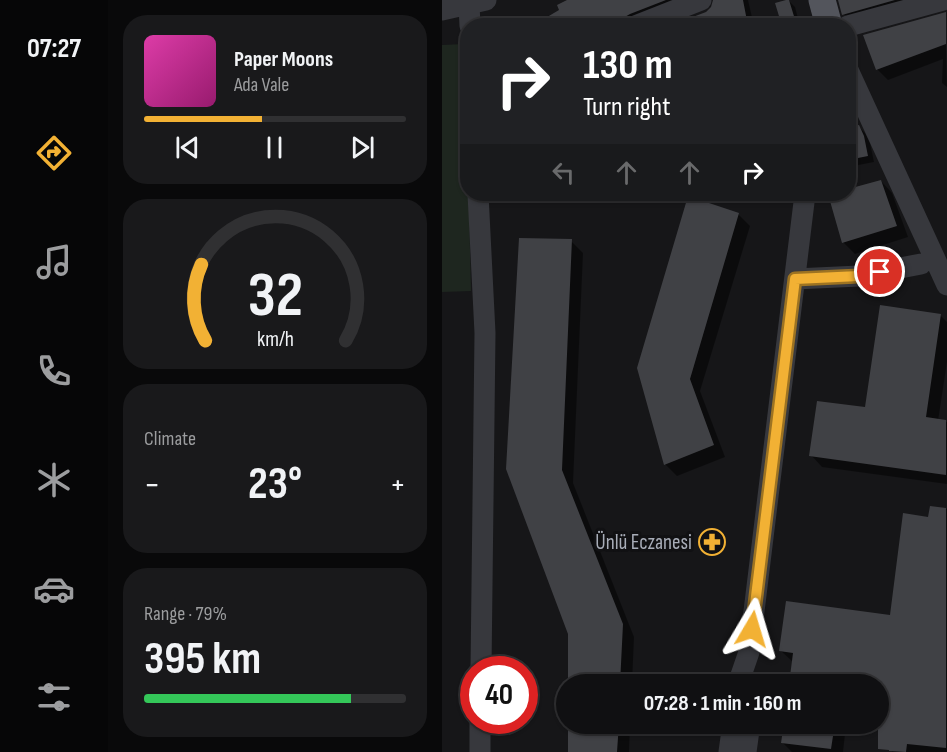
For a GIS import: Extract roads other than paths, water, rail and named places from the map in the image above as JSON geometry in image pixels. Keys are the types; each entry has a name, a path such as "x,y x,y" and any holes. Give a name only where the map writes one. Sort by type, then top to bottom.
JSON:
{"main road":[{"path":"822,0 827,18"}],"street":[{"path":"655,18 701,0"},
{"path":"856,24 943,0"},
{"path":"442,10 477,2 472,18"},
{"path":"856,88 946,285"},
{"path":"478,201 485,333 481,656"},
{"path":"741,674 749,652 804,201"},
{"path":"795,279 859,276 921,264"},
{"path":"749,652 753,674"},
{"path":"480,734 480,752"},
{"path":"729,752 731,734"},
{"path":"746,752 748,734"}],"place":[{"name":"Ünlü Eczanesi","path":"712,542"}]}
